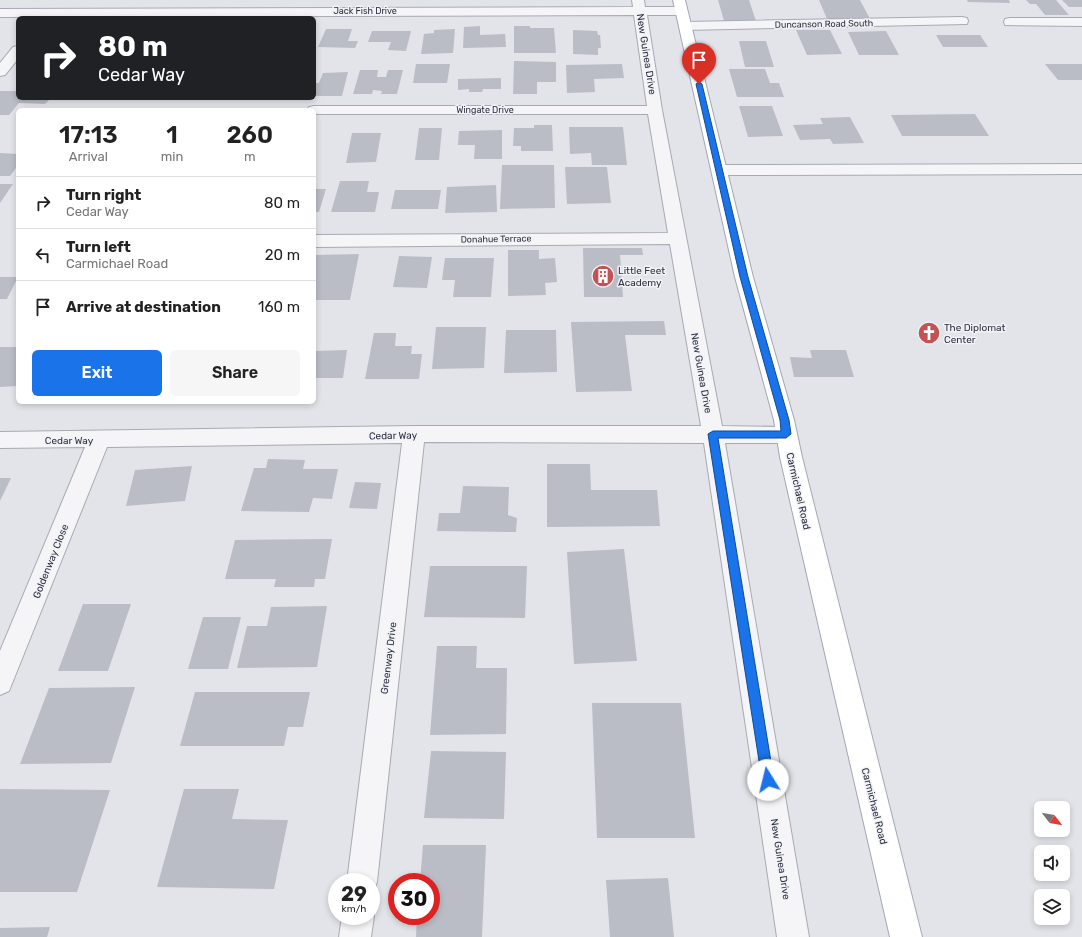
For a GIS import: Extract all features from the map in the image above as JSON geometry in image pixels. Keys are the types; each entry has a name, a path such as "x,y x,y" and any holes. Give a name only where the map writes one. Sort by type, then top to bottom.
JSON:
{"main road":[{"name":"Carmichael Road","path":"682,12 744,277 784,420 786,434 906,937"}],"street":[{"path":"104,12 113,0"},
{"name":"Jack Fish Drive","path":"0,13 46,16 104,12 280,6 459,5 639,5 682,12"},
{"name":"New Guinea Drive","path":"639,5 655,110 713,434 793,937"},
{"name":"Duncanson Road South","path":"682,12 962,21"},
{"path":"1010,22 1082,22"},
{"path":"0,72 16,52"},
{"name":"Wingate Drive","path":"316,110 655,110"},
{"path":"720,170 1082,169"},
{"name":"Donahue Terrace","path":"316,241 678,238"},
{"name":"Cedar Way","path":"0,440 99,440 414,434 786,434"},
{"name":"Greenway Drive","path":"363,873 414,434"},
{"name":"Goldenway Close","path":"0,682 99,440"},
{"path":"355,937 357,925"}],"building":[{"path":"718,0 749,0 757,24 725,24"},
{"path":"819,0 860,0 870,19 827,19"},
{"path":"967,0 1009,0 1010,3 968,2"},
{"path":"1026,0 1056,0 1069,15 1045,15 1036,4 1030,4"},
{"path":"1062,0 1082,0 1082,7 1069,7"},
{"path":"480,26 480,35 505,34 506,47 463,48 464,27"},
{"path":"514,26 554,28 556,53 514,53"},
{"path":"326,29 352,29 348,41 358,41 355,48 318,47"},
{"path":"455,29 453,53 421,54 424,34 434,33 434,30"},
{"path":"573,30 597,31 598,35 600,35 601,48 598,48 598,55 573,54"},
{"path":"796,30 830,30 842,54 807,55"},
{"path":"372,31 411,31 406,51 388,50 391,42 368,42"},
{"path":"886,31 899,55 859,55 848,32"},
{"path":"936,35 980,35 988,47 943,47"},
{"path":"739,41 766,41 774,67 745,67"},
{"path":"514,61 556,62 556,82 537,82 537,94 513,94"},
{"path":"416,64 450,64 447,83 413,83"},
{"path":"622,64 624,78 594,79 595,92 567,93 566,65"},
{"path":"1045,64 1082,64 1082,80 1058,80"},
{"path":"729,69 765,69 770,83 779,83 784,97 737,97"},
{"path":"360,70 378,70 377,77 386,77 388,70 403,70 397,94 381,94 382,91 373,90 372,94 353,94"},
{"path":"348,72 342,96 316,96 316,83 319,83 323,73"},
{"path":"501,78 501,89 483,89 482,92 469,92 469,89 458,90 458,79"},
{"path":"0,91 16,91 16,100 49,100 45,104 19,103 9,115 0,115"},
{"path":"739,106 772,106 783,136 748,137"},
{"path":"975,114 989,136 902,136 891,115"},
{"path":"850,117 864,143 833,144 830,139 800,140 793,125 823,124 820,118"},
{"path":"534,125 552,125 553,151 521,151 521,146 513,146 514,128 534,128"},
{"path":"569,127 623,127 627,165 592,165 591,153 570,154"},
{"path":"419,128 442,128 439,160 415,160"},
{"path":"502,130 502,159 474,159 475,145 458,145 459,131"},
{"path":"352,133 381,133 376,162 346,163"},
{"path":"0,153 16,154 16,168 10,176 0,176"},
{"path":"502,165 554,165 555,208 500,209"},
{"path":"565,167 607,167 611,203 567,204"},
{"path":"340,181 369,181 367,192 379,192 375,212 331,212"},
{"path":"0,184 13,184 0,203"},
{"path":"496,185 497,212 445,213 447,187"},
{"path":"316,189 326,189 319,212 316,212"},
{"path":"395,190 441,190 438,209 391,209"},
{"name":"Little Feet Academy","path":"583,248 642,248 643,255 620,255 623,297 584,297"},
{"path":"508,250 539,250 539,259 555,258 557,282 545,283 546,295 508,296"},
{"path":"359,254 350,300 316,300 316,255"},
{"path":"399,256 432,257 427,288 393,287"},
{"path":"445,258 494,258 491,297 453,297 455,280 442,280"},
{"path":"0,277 16,277 16,281 7,299 0,299"},
{"path":"664,321 666,335 625,335 632,391 576,392 571,322"},
{"path":"436,327 486,327 484,368 432,369"},
{"path":"506,330 556,330 557,372 504,373"},
{"path":"374,333 396,333 395,346 412,346 411,354 422,354 419,379 365,379"},
{"path":"0,347 16,347 16,386 0,387"},
{"path":"347,350 343,378 316,378 316,351"},
{"path":"810,350 846,350 854,377 794,377 790,357 812,358"},
{"path":"268,459 305,460 303,469 338,469 332,499 313,498 309,512 241,511 254,468 266,468"},
{"path":"547,464 590,464 591,490 657,490 660,526 547,527"},
{"path":"192,466 185,501 126,506 135,470"},
{"path":"0,478 11,478 0,501"},
{"path":"355,482 381,483 377,509 349,508"},
{"path":"463,486 509,487 508,515 517,518 516,532 437,531 439,513 460,513"},
{"path":"332,539 325,579 315,579 314,587 274,587 276,579 225,579 235,540"},
{"path":"624,549 637,661 574,664 567,552"},
{"path":"430,566 527,566 525,618 424,617"},
{"path":"83,604 131,604 108,671 58,671"},
{"path":"327,606 317,667 237,668 247,626 267,626 271,607"},
{"path":"203,617 241,617 228,669 188,669"},
{"path":"437,646 477,646 476,668 507,668 506,734 430,735"},
{"path":"135,687 111,763 20,764 49,688"},
{"path":"195,692 310,692 303,727 288,727 284,746 180,746"},
{"path":"592,703 681,703 695,838 597,838"},
{"path":"431,751 506,752 504,819 424,818"},
{"path":"0,789 110,790 77,892 0,892"},
{"path":"184,789 239,789 232,819 288,820 274,889 157,887"},
{"path":"423,845 486,845 482,937 416,937 417,925 440,925 440,873 421,873"},
{"path":"668,878 674,937 610,937 606,880"},
{"path":"50,927 47,937 0,937 0,928"}],"place":[{"name":"Little Feet Academy","path":"603,276"},
{"name":"The Diplomat Center","path":"929,333"}],"route":[{"path":"699,84 744,277 784,420 786,434 713,434 768,780"}]}
